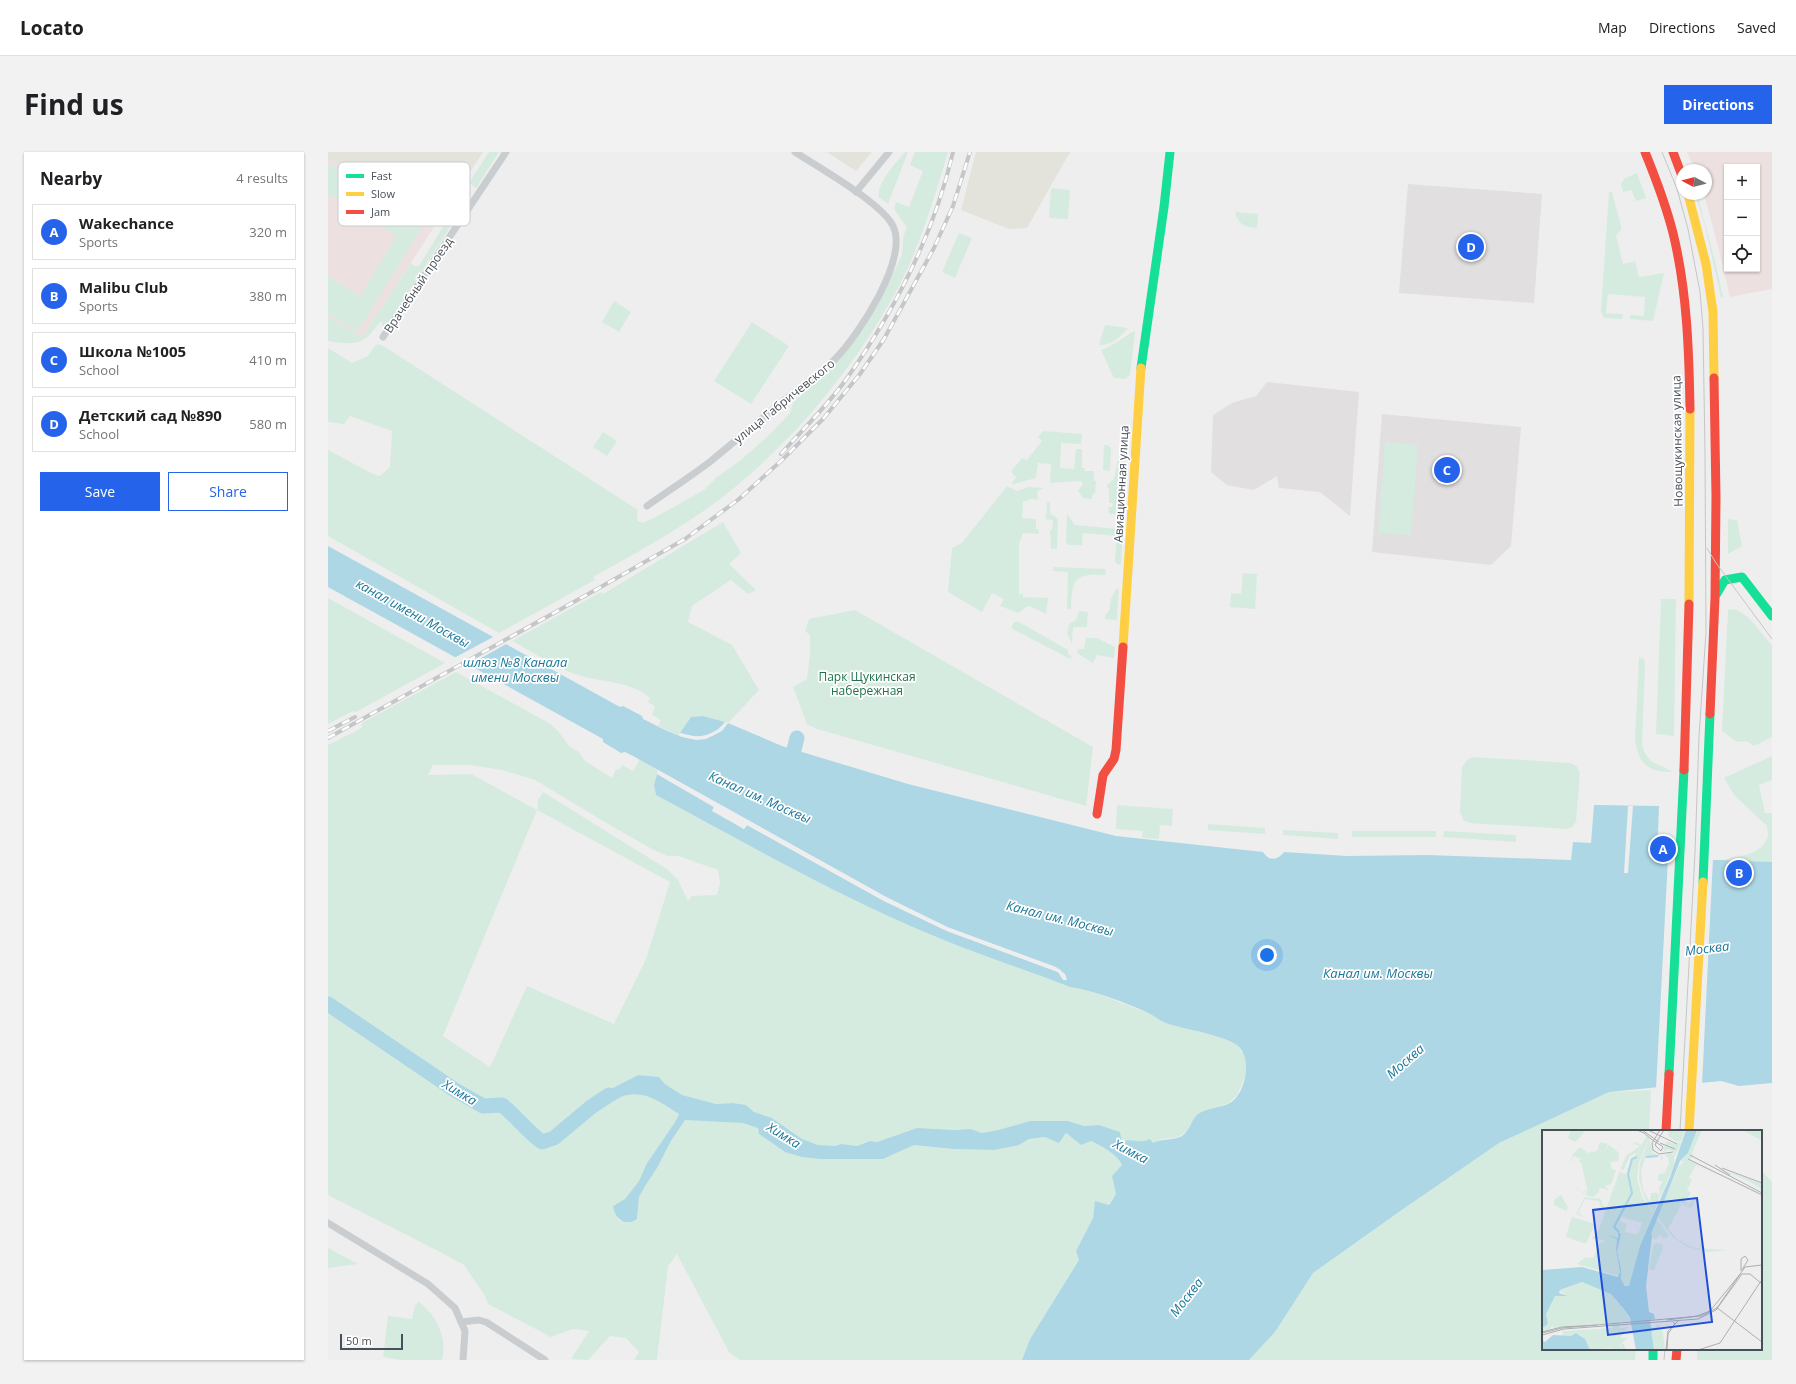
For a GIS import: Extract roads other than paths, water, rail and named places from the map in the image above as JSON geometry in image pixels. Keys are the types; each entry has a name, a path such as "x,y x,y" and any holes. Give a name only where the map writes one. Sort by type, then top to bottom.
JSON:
{"main road":[{"name":"Авиационная улица","path":"1097,814 1103,777 1105,771 1113,762 1116,750 1132,527 1139,385 1146,322 1161,232 1170,152"},
{"name":"Новощукинская улица","path":"1645,152 1662,195 1673,232 1682,279 1686,321 1690,525 1689,631 1666,1130"},
{"path":"1673,152 1678,164"},
{"path":"1689,1130 1699,972 1715,598 1716,453 1712,312 1706,264 1690,200"},
{"path":"1715,598 1720,585 1725,580 1735,577 1742,577 1772,616"},
{"path":"1653,1360 1654,1350"},
{"path":"1676,1360 1677,1350"}],"street":[{"name":"Врачебный проезд","path":"470,206 506,152"},
{"name":"улица Габричевского","path":"647,506 710,461 835,359 872,307 892,266 897,239 893,225 885,215 856,192 795,152"},
{"path":"856,192 889,152"},
{"name":"Врачебный проезд","path":"383,337 457,226"},
{"path":"328,1223 428,1284 455,1308 465,1331 463,1360"},
{"path":"461,1322 479,1320 486,1322 545,1360"}],"water":[{"path":"328,546 620,707 623,706 642,716 643,719 676,735 698,739 708,737 718,732 728,723 782,746 908,784 1116,836 1263,852 1271,859 1279,857 1284,852 1347,856 1427,855 1571,860 1573,842 1591,843 1594,805 1659,806 1657,860 1772,862 1772,1083 1739,1086 1721,1081 1609,1092 1499,1143 1313,1273 1275,1332 1249,1360 1022,1360 1030,1339 1079,1260 1076,1251 1093,1218 1095,1201 1109,1205 1116,1194 1112,1176 1122,1165 1113,1154 1100,1145 1091,1141 1081,1145 1066,1133 1059,1143 1045,1137 1029,1139 1019,1145 995,1150 953,1149 914,1145 883,1159 819,1159 802,1157 785,1152 759,1134 758,1128 743,1123 685,1120 671,1141 657,1168 639,1197 637,1219 625,1222 618,1218 613,1206 625,1199 639,1181 647,1163 679,1114 659,1101 637,1094 621,1097 600,1109 596,1110 591,1107 611,1089 638,1075 659,1077 665,1084 682,1095 716,1104 733,1103 746,1105 754,1112 772,1118 802,1139 818,1145 835,1146 841,1144 857,1146 870,1141 877,1142 917,1128 957,1130 970,1129 982,1133 1030,1121 1068,1121 1084,1126 1099,1125 1120,1132 1122,1142 1129,1140 1146,1141 1150,1139 1153,1143 1160,1140 1182,1136 1185,1134 1198,1114 1205,1110 1230,1103 1240,1092 1243,1084 1246,1067 1245,1059 1243,1052 1232,1042 1166,1023 1150,1014 1122,1002 1100,994 1070,987 926,933 842,894 656,795 654,785 657,774 714,807 713,810 744,829 747,825 884,901 947,931 1058,972 1061,975 1061,970 947,927 886,897 633,756 625,752 621,753 603,742 603,739 328,587"},
{"path":"703,716 725,722 710,734 693,736 680,733 691,717"}],"waterway":[{"path":"789,770 797,738"},
{"name":"Химка","path":"328,1004 455,1090 483,1106 502,1105 542,1142 554,1138 591,1107 609,1095"}],"tram line":[{"path":"1662,152 1677,189 1688,229 1700,292 1703,328 1706,632 1699,737 1695,853 1680,1130"},
{"path":"1707,548 1716,563 1772,639"},
{"path":"1664,1360 1665,1350"}],"railway":[{"path":"781,454 838,391 863,355 896,300 935,213 953,152"},
{"path":"328,738 685,539 739,499 782,460 823,419 860,374 884,339 934,248 953,206 970,152"},
{"path":"328,731 355,717"}],"place":[{"name":"Детский сад №890","path":"1471,247"},
{"name":"Школа №1005","path":"1447,470"},
{"name":"Wakechance","path":"1663,849"},
{"name":"Malibu Club","path":"1739,873"}],"water label":[{"name":"канал имени Москвы","path":"413,613"},
{"name":"шлюз №8 Канала имени Москвы","path":"515,670"},
{"name":"Канал им. Москвы","path":"760,797"},
{"name":"Канал им. Москвы","path":"1060,918"},
{"name":"Москва","path":"1707,948"},
{"name":"Канал им. Москвы","path":"1378,973"},
{"name":"Москва","path":"1405,1061"},
{"name":"Москва","path":"1186,1297"}],"park label":[{"name":"Парк Щукинская набережная","path":"867,683"}]}
